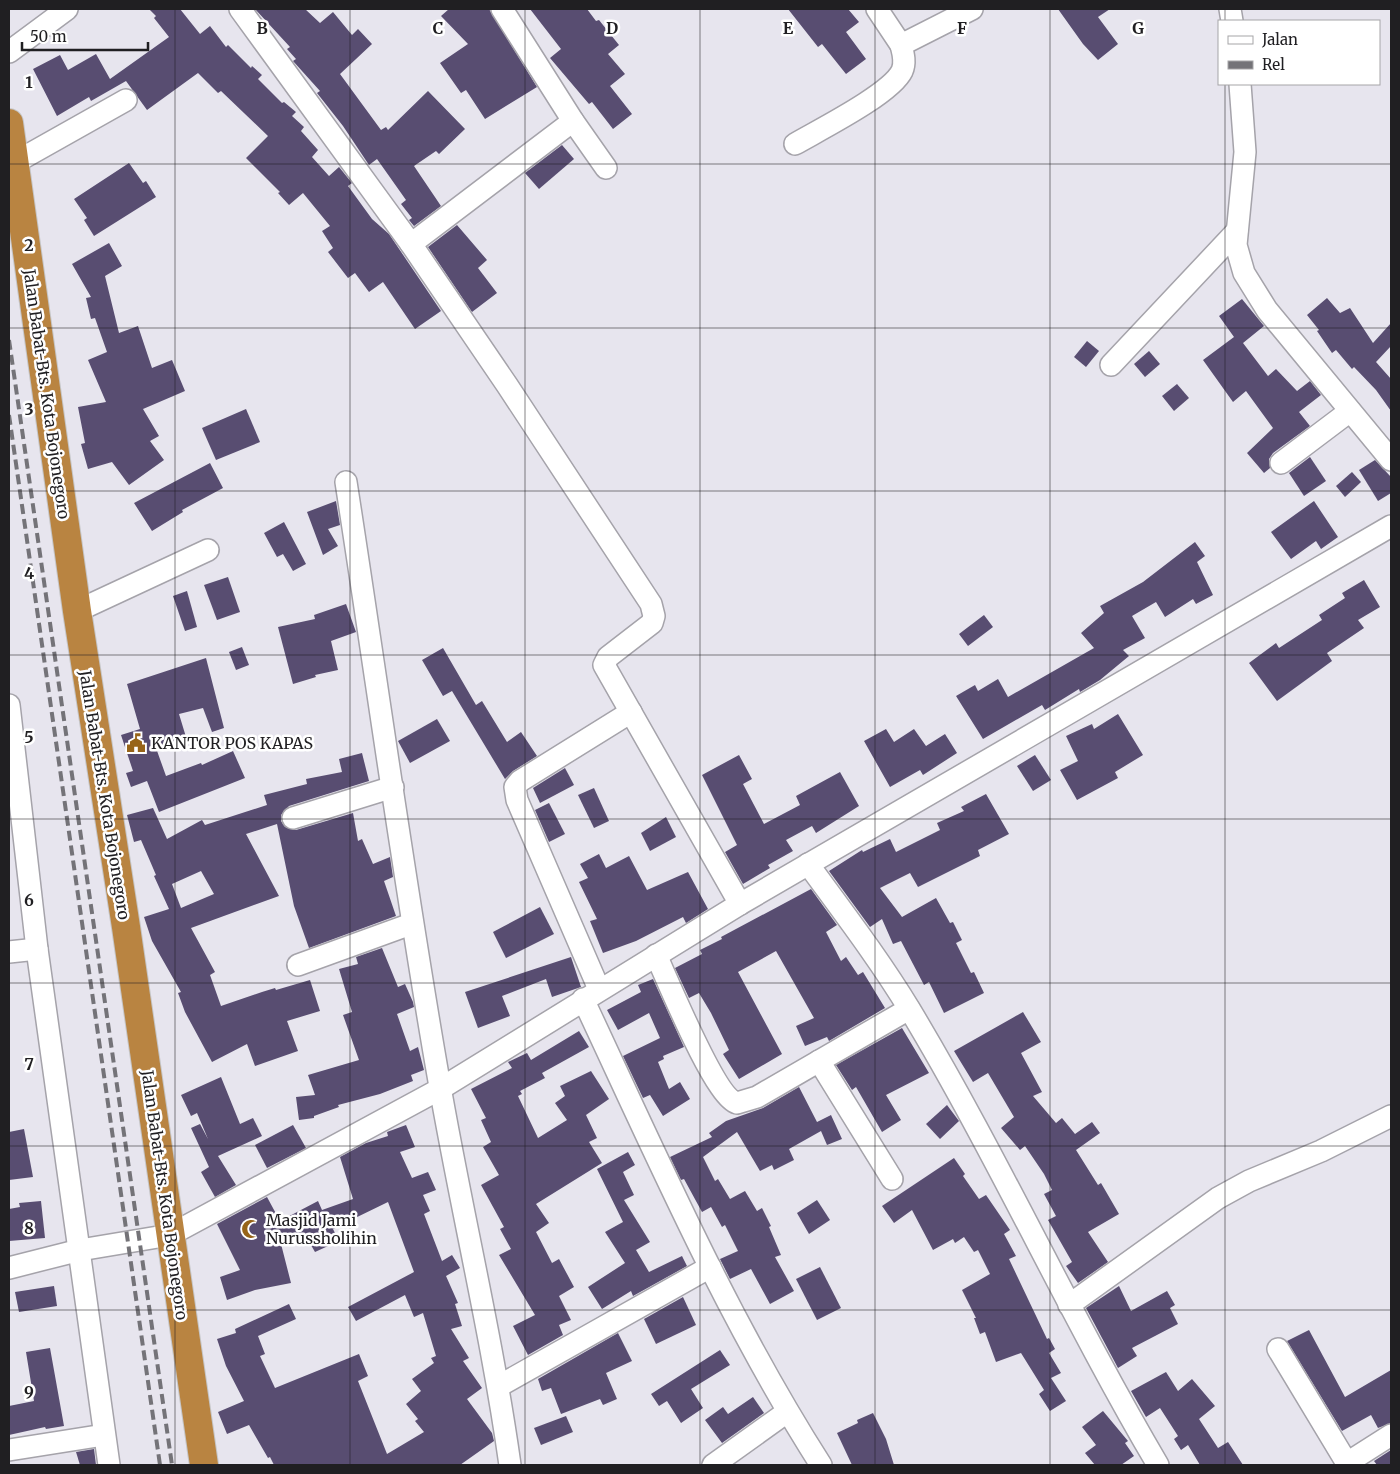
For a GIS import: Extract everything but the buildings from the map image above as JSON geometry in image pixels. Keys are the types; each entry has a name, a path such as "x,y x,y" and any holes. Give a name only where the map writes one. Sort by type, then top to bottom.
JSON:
{"highway":[{"name":"Jalan Babat-Bts. Kota Bojonegoro","path":"9,124 77,611 204,1465"}],"street":[{"path":"9,52 67,9"},
{"path":"240,9 411,244 507,384 650,604 654,616 650,625 608,657 604,663 740,904"},
{"path":"502,9 573,121 606,168"},
{"path":"795,144 855,109 896,80 904,62 901,45 877,9"},
{"path":"901,45 972,9"},
{"path":"1240,85 1245,152 1237,231 1239,257 1251,287 1267,310 1391,460"},
{"path":"14,163 126,100"},
{"path":"411,244 573,121"},
{"path":"1112,365 1237,231"},
{"path":"1281,463 1350,411"},
{"path":"346,482 393,787 411,924 440,1089 499,1386 510,1465"},
{"path":"9,1268 80,1250 170,1235 440,1089 591,994 740,904 1391,526"},
{"path":"77,611 208,550"},
{"path":"9,705 37,949 109,1465"},
{"path":"630,712 520,781 515,787 517,800 591,994 710,1267 787,1412 821,1465"},
{"path":"293,818 393,787"},
{"path":"808,864 909,1009 1002,1174 1118,1398 1158,1465"},
{"path":"298,965 411,924"},
{"path":"9,952 37,949"},
{"path":"656,955 714,1078 733,1102 746,1102 757,1097 909,1009"},
{"path":"819,1061 892,1178"},
{"path":"1069,1305 1218,1198 1249,1181 1321,1151 1391,1116"},
{"path":"499,1386 710,1267"},
{"path":"1278,1349 1348,1464 1391,1435"},
{"path":"713,1465 787,1412"},
{"path":"9,1450 104,1435"}],"railway":[{"path":"9,340 172,1465"},
{"path":"9,415 160,1465"}],"place":[{"name":"KANTOR POS KAPAS","path":"136,743"},
{"name":"Masjid Jami Nurussholihin","path":"251,1229"}]}
